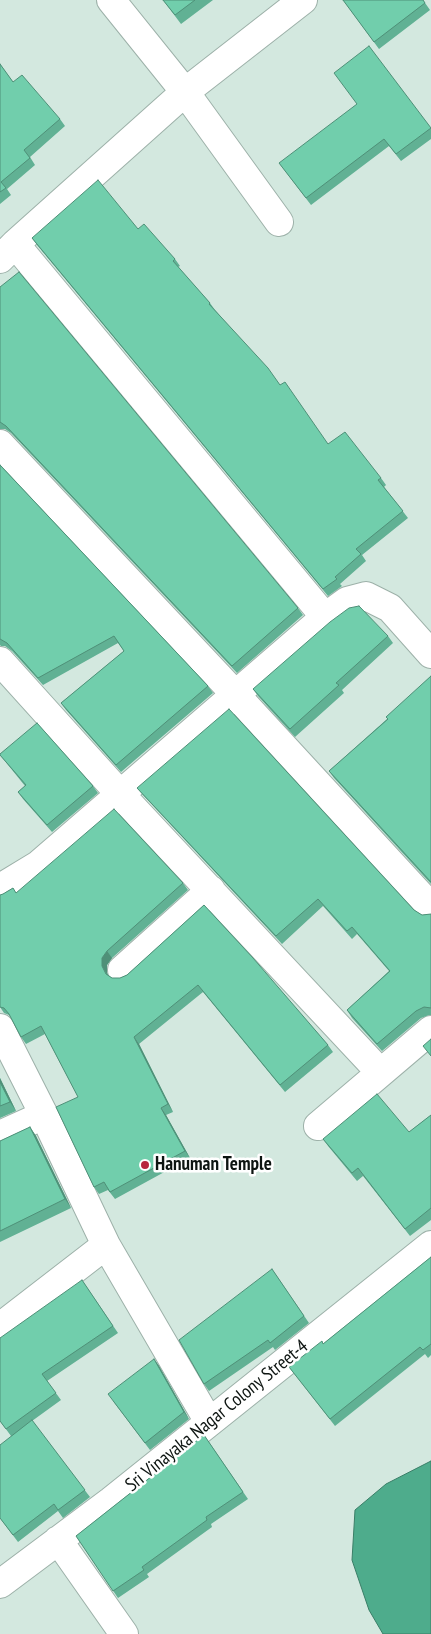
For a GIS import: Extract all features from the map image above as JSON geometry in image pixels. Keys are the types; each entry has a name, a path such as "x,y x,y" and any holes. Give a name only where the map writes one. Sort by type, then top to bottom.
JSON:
{"street":[{"path":"111,0 185,92 279,222"},
{"path":"303,0 185,92 7,251 325,617"},
{"path":"0,444 235,694 431,907"},
{"path":"0,888 38,865 325,617 347,601 366,596 390,608 431,654"},
{"path":"0,661 120,794 380,1072"},
{"path":"122,970 211,890"},
{"path":"0,1028 106,1245 209,1422"},
{"path":"318,1126 431,1030"},
{"path":"0,1135 44,1115"},
{"path":"0,1327 106,1245"},
{"name":"Sri Vinayaka Nagar Colony Street-4","path":"0,1584 111,1501 431,1245"},
{"path":"58,1540 124,1634"}],"shaded area":[{"path":"431,1461 431,1634 383,1634 369,1610 352,1560 355,1510 386,1484"}],"building":[{"path":"163,0 195,0 175,15"},
{"path":"343,0 423,0 425,3 374,42"},
{"path":"369,46 431,128 396,154 384,139 306,198 279,163 357,104 334,73"},
{"path":"0,64 13,82 22,75 60,119 24,150 30,158 1,182 6,188 0,192"},
{"path":"98,180 138,229 144,224 175,259 173,261 209,304 268,368 280,385 285,382 328,444 345,432 381,478 378,480 403,511 356,549 361,554 335,577 337,579 323,589 32,238"},
{"path":"19,272 298,608 232,666 6,426 0,422 0,287"},
{"path":"0,465 208,686 116,765 61,703 124,651 114,636 38,678 7,643 0,639"},
{"path":"359,606 388,636 336,683 339,685 290,729 253,689 330,622 349,608"},
{"path":"431,676 431,882 329,771 388,719 386,717"},
{"path":"229,709 414,910 422,915 431,914 431,1008 424,1007 416,1011 377,1044 347,1010 390,971 352,927 347,931 318,899 276,936 137,788"},
{"path":"37,723 93,786 47,825 18,792 26,785 0,755"},
{"path":"114,809 183,883 107,951 102,958 102,966 106,974 112,978 120,978 127,975 204,905 253,958 328,1045 280,1085 198,985 134,1037 168,1104 161,1108 185,1151 110,1192 104,1182 94,1187 56,1107 78,1097 41,1026 21,1037 9,1014 4,1008 0,1007 0,895 13,888 16,893"},
{"path":"431,1039 431,1056 423,1046"},
{"path":"0,1082 10,1102 0,1106"},
{"path":"377,1094 409,1132 431,1115 431,1208 405,1229 358,1168 352,1173 323,1139"},
{"path":"30,1127 65,1199 0,1231 0,1141"},
{"path":"431,1257 431,1344 423,1350 420,1347 330,1419 289,1367 322,1341 323,1344"},
{"path":"272,1269 304,1316 270,1343 268,1340 204,1384 179,1340"},
{"path":"82,1280 113,1326 42,1374 56,1393 6,1429 0,1421 0,1338"},
{"path":"154,1359 184,1412 145,1443 108,1394"},
{"path":"32,1420 85,1490 58,1510 54,1504 13,1535 0,1518 0,1445"},
{"path":"204,1435 243,1492 206,1517 207,1520 142,1567 144,1570 113,1591 76,1536"}],"place":[{"name":"Hanuman Temple","path":"145,1165"}]}
